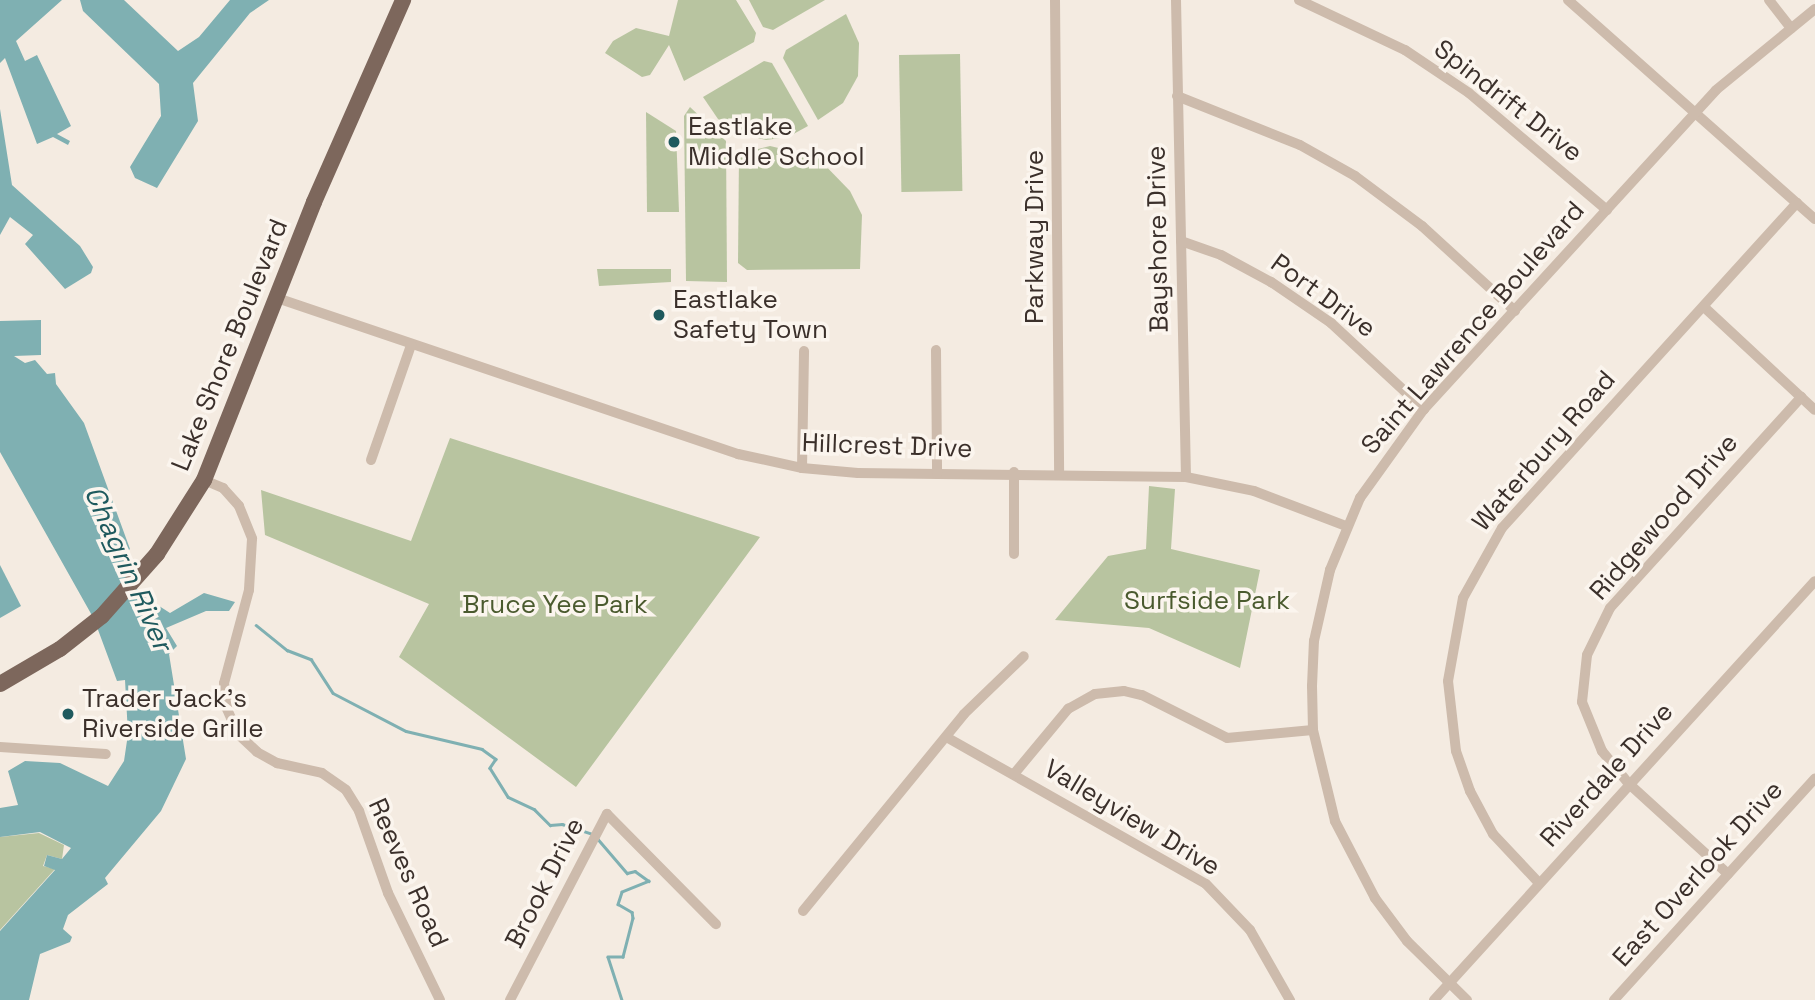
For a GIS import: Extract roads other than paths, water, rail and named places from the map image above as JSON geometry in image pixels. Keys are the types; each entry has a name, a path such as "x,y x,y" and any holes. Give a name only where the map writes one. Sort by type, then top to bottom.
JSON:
{"main road":[{"name":"Lake Shore Boulevard","path":"0,684 60,649 102,616 158,554 204,480 319,190 403,0"}],"street":[{"name":"Parkway Drive","path":"1055,0 1059,474"},
{"name":"Bayshore Drive","path":"1176,0 1186,477"},
{"name":"Spindrift Drive","path":"1299,0 1345,19 1426,64 1469,93 1607,210"},
{"path":"1568,0 1697,111 1815,219"},
{"path":"1769,0 1791,28"},
{"name":"Saint Lawrence Boulevard","path":"1467,1000 1407,941 1353,860 1335,821 1313,730 1314,641 1330,570 1346,526 1376,472 1424,409 1740,66 1815,9"},
{"path":"1178,96 1300,145 1355,176 1422,226 1515,311"},
{"name":"Waterbury Road","path":"1539,883 1493,834 1470,791 1456,751 1448,681 1457,618 1473,575 1502,528 1797,203"},
{"name":"Port Drive","path":"1181,241 1234,262 1321,316 1424,409"},
{"name":"Hillcrest Drive","path":"277,298 738,454 802,468 937,474 1014,472 1186,477 1254,491 1346,526"},
{"path":"1704,307 1815,410"},
{"path":"371,460 411,345"},
{"path":"936,350 937,474"},
{"path":"802,468 804,351"},
{"name":"Ridgewood Drive","path":"1728,874 1629,784 1602,751 1582,702 1587,655 1610,608 1801,397"},
{"path":"1014,472 1014,554"},
{"name":"Reeves Road","path":"204,480 223,488 239,506 252,539 249,590 224,683 227,709 239,734 267,758 322,773 346,790 359,811 388,893 440,1000"},
{"name":"Riverdale Drive","path":"1434,1000 1815,581"},
{"path":"803,911 948,738 964,714 1024,656"},
{"path":"1014,774 1068,709 1095,694 1124,691 1142,695 1227,738 1313,730"},
{"name":"Valleyview Drive","path":"948,738 1206,884 1250,930 1290,1000"},
{"path":"0,747 106,754"},
{"name":"East Overlook Drive","path":"1614,1000 1815,778"},
{"name":"Brook Drive","path":"510,1000 607,814 716,924"}],"water":[{"path":"0,0 62,0 16,41 25,61 37,55 71,126 57,134 70,141 68,145 53,137 37,144 5,58 0,63"},
{"path":"80,0 124,0 178,51 199,37 230,0 269,0 250,13 193,83 198,121 157,188 135,178 130,167 161,116 159,84 83,11"},
{"path":"0,109 12,185 80,246 93,267 91,273 65,289 25,244 33,235 10,217 0,235"},
{"path":"41,320 41,355 14,356 25,363 35,360 47,374 55,373 56,384 84,423 130,549 122,556 139,593 170,613 204,593 235,602 229,611 206,611 166,628 177,646 169,654 186,759 161,811 105,878 108,884 68,915 63,929 72,937 70,942 40,954 29,1000 0,1000 0,931 55,870 44,866 47,855 62,859 71,848 40,832 0,837 0,808 18,805 8,771 25,761 60,763 108,786 124,761 128,734 125,680 117,681 94,619 0,452 0,321"},
{"path":"0,565 21,606 0,618"}],"waterway":[{"path":"256,625 287,650 311,659 333,693 406,731 482,749 496,759 490,768 508,797 534,809 550,825 562,824 593,834"},
{"path":"598,839 627,873 635,871 649,881 622,892 618,904 632,912 633,918 623,957 608,957 622,1000"}],"place":[{"name":"Eastlake Middle School","path":"674,142"},
{"name":"Eastlake Safety Town","path":"659,315"},
{"name":"Trader Jack's Riverside Grille","path":"68,714"}],"water label":[{"name":"Chagrin River","path":"129,568"}],"park label":[{"name":"Surfside Park","path":"1207,601"},
{"name":"Bruce Yee Park","path":"555,605"}]}
